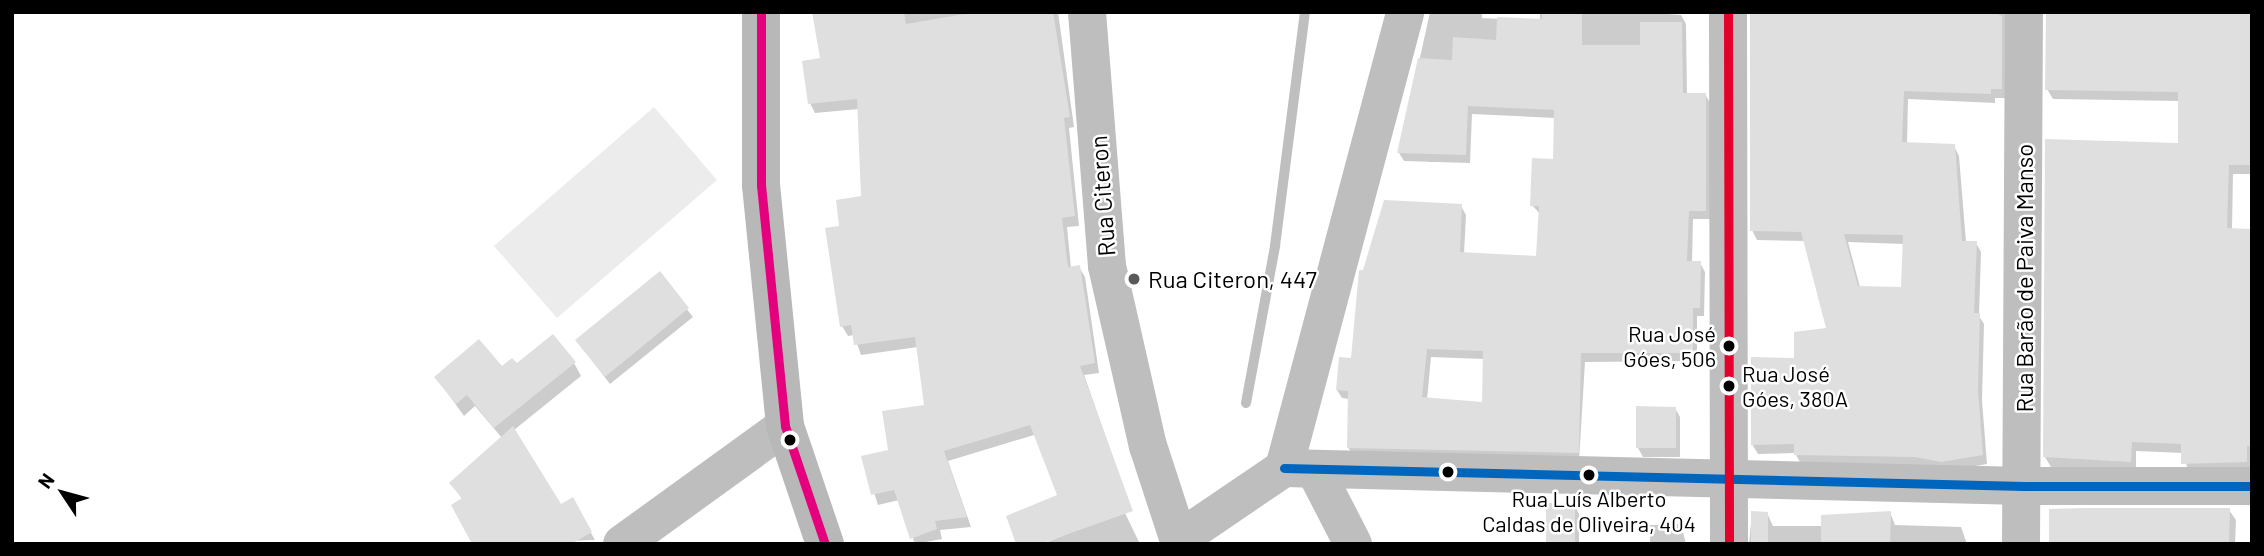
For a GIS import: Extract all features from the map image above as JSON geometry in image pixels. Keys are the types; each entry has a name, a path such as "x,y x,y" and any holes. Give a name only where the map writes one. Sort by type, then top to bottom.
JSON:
{"street":[{"path":"761,12 761,185 785,426 825,544"},
{"name":"Rua Citeron","path":"1087,12 1107,266 1148,446 1179,542"},
{"path":"1353,544 1299,469 1405,12"},
{"path":"1728,12 1728,544"},
{"name":"Rua Barão de Paiva Manso","path":"2021,544 2024,486 2024,12"},
{"path":"622,544 785,426"},
{"path":"1179,542 1299,469 2024,486 2252,486"}],"shaded area":[{"path":"654,107 717,180 557,318 494,246"}],"building":[{"path":"812,12 904,12 906,24 976,12 1053,12 1070,117 1064,118 1075,216 1062,218 1068,267 1080,265 1095,363 1080,366 1133,511 1040,544 1016,544 1006,516 1057,495 1030,425 944,451 967,517 935,521 937,529 910,539 894,490 871,495 861,456 888,450 882,411 924,405 915,337 854,345 851,325 840,327 825,228 839,226 836,200 861,196 857,99 808,104 802,61 820,58"},
{"path":"1542,12 1582,12 1582,45 1640,45 1640,22 1682,22 1683,93 1706,93 1706,211 1689,211 1687,261 1701,261 1700,308 1693,308 1693,353 1581,353 1579,453 1347,448 1348,391 1336,390 1339,357 1351,358 1359,270 1363,270 1384,200 1462,204 1460,252 1536,256 1539,206 1530,206 1532,158 1553,159 1554,110 1468,106 1466,155 1397,153 1418,58 1452,60 1453,37 1496,40 1497,17 1542,19","holes":["1427,349 1483,351 1482,402 1422,397"]},
{"path":"1750,12 1993,12 2002,16 2002,89 1991,89 1991,94 1904,91 1902,142 1955,144 1962,241 1977,241 1974,313 1980,313 1978,390 1983,455 1941,462 1915,457 1794,455 1794,444 1751,445 1751,357 1794,358 1794,332 1826,328 1801,232 1750,231","holes":["1844,234 1903,235 1901,287 1858,286"]},
{"path":"2046,12 2252,12 2252,165 2229,165 2227,228 2252,229 2252,446 2247,446 2247,462 2181,464 2181,444 2132,442 2131,462 2043,457 2045,139 2178,143 2178,92 2045,90"},
{"path":"660,271 689,308 605,377 575,340"},
{"path":"553,334 576,362 494,428 467,395 456,404 434,377 479,339 502,366 512,358 517,363"},
{"path":"1636,406 1676,407 1676,448 1636,448"},
{"path":"513,426 561,504 573,497 592,532 571,544 472,544 451,505 462,498 449,483"},
{"path":"1546,503 1575,503 1575,544 1546,544"},
{"path":"2230,508 2229,544 2049,544 2049,509"},
{"path":"1751,511 1768,512 1768,544 1751,544"},
{"path":"1891,511 1890,544 1821,544 1821,515"}],"waterway":[{"path":"1246,403 1275,246 1305,12"}],"transit line":[{"path":"761,12 761,185 785,426 825,544"},
{"path":"1728,12 1729,544"},
{"path":"1284,468 2024,486 2252,486"}],"place":[{"name":"Rua Citeron, 447","path":"1134,279"},
{"name":"Rua José Góes, 506","path":"1729,346"},
{"name":"Rua José Góes, 380A","path":"1729,386"},
{"name":"Rua Luís Alberto Caldas de Oliveira, 404","path":"1589,475"}]}
